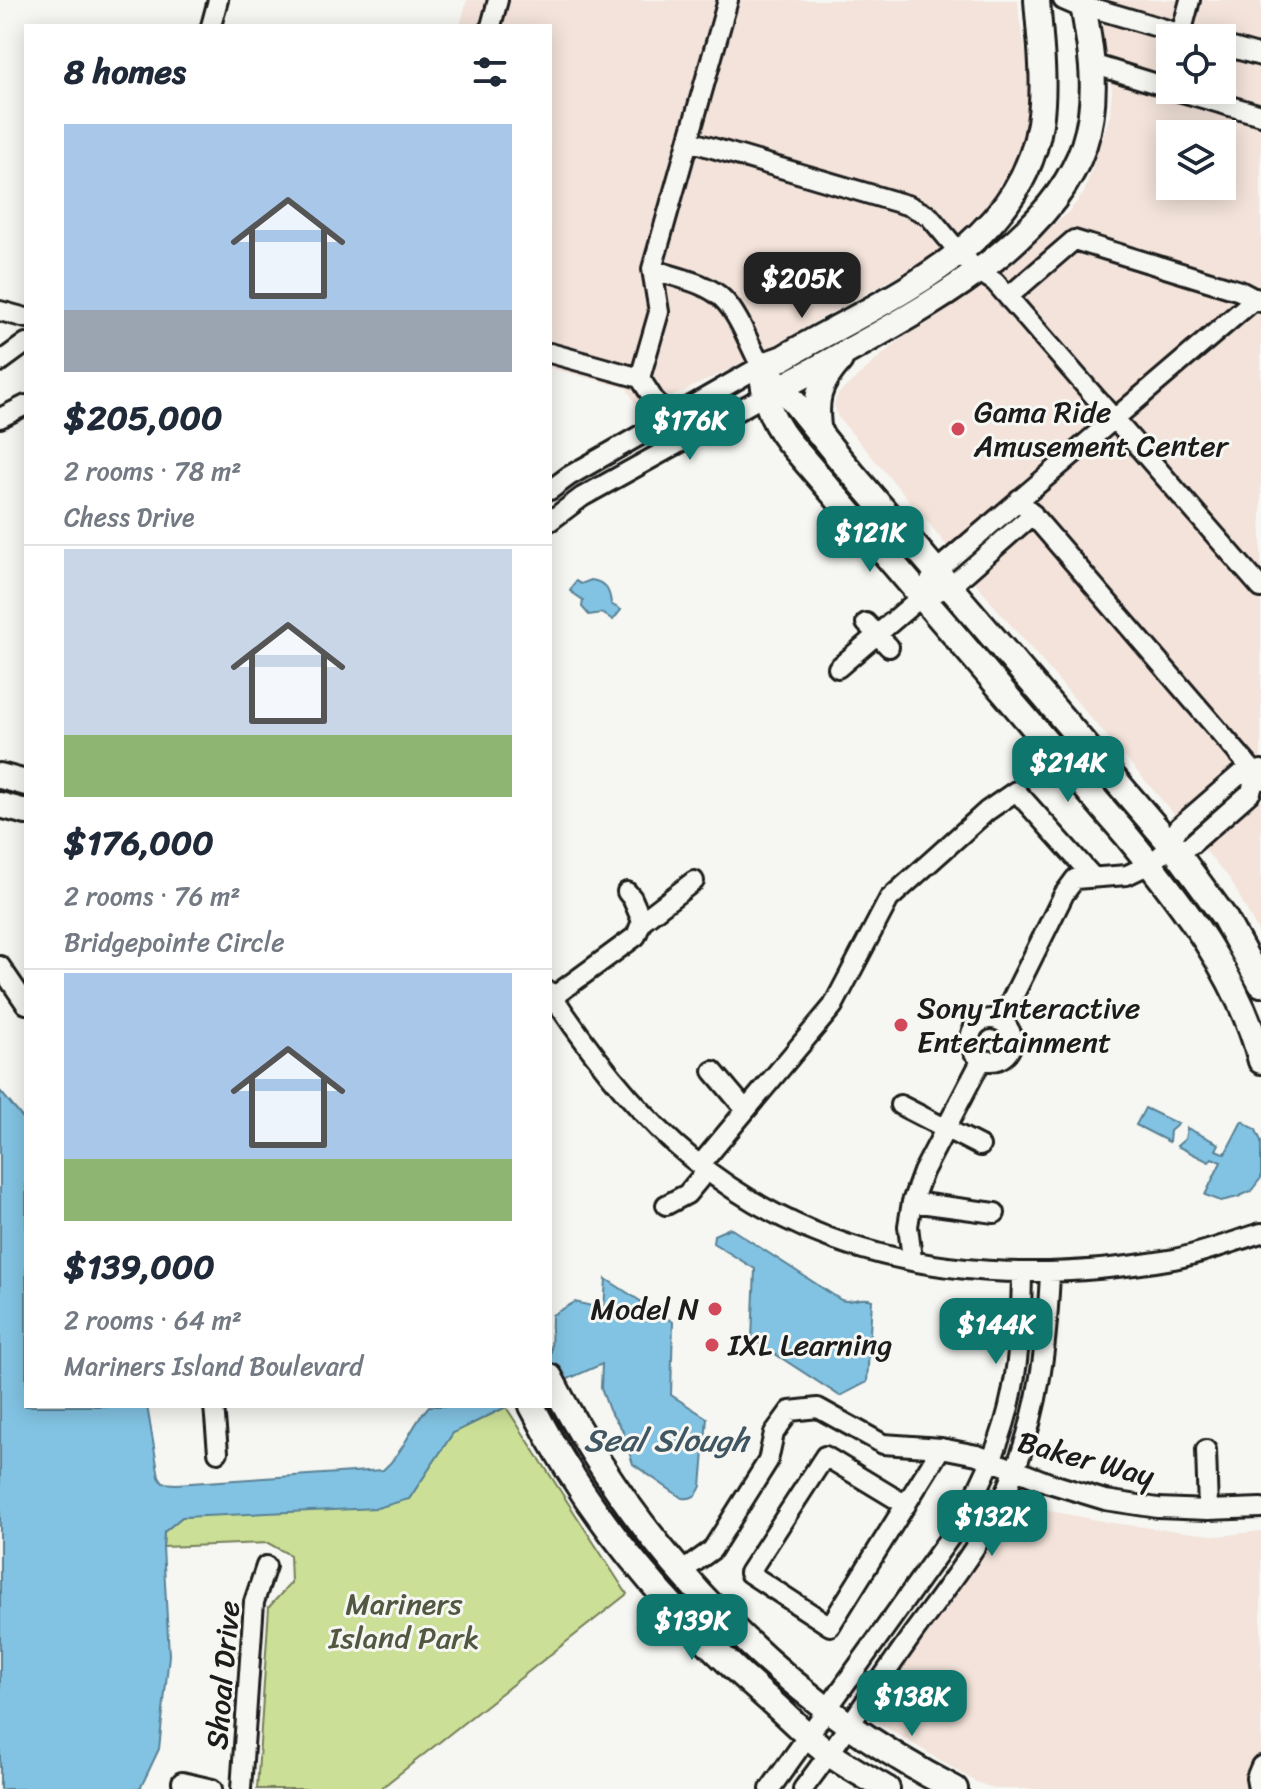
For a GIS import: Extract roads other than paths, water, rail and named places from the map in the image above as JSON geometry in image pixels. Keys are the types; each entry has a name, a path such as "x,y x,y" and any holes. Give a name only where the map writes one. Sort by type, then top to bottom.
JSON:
{"main road":[{"path":"1037,0 1042,94 1036,143 1024,175 1007,203 985,229 959,252 919,280 783,358 761,366 773,392 819,434 1172,846 1224,917 1261,984"},
{"path":"773,392 938,300 978,271 1041,215 1071,175 1090,120 1092,64 1076,3"},
{"path":"819,434 817,396 828,374 848,351"},
{"path":"773,392 771,417 788,441 1150,864 1188,914 1219,964 1248,1024 1261,1061"},
{"path":"0,776 24,782"},
{"path":"0,805 24,811"},
{"path":"552,1381 570,1416 643,1527 680,1573 754,1648 826,1710 918,1770 955,1789"},
{"path":"533,1408 573,1481 657,1591 730,1666 808,1736 830,1754 887,1789"}],"street":[{"path":"212,24 218,0"},
{"path":"492,24 498,0"},
{"path":"640,378 659,312 652,269 728,0"},
{"path":"1189,24 1190,0"},
{"path":"1076,3 1156,27"},
{"path":"1236,49 1261,56"},
{"path":"1092,64 1156,84"},
{"path":"1224,104 1261,115"},
{"path":"689,141 910,206 929,216 959,252 978,271 995,282 1261,588"},
{"path":"943,579 1019,499 1258,300 1223,285 1074,240 1008,297"},
{"path":"552,489 761,366 722,297 652,269"},
{"path":"0,311 24,317"},
{"path":"0,362 24,344"},
{"path":"552,354 640,378 667,420"},
{"path":"552,520 582,497 773,392"},
{"path":"0,418 24,406"},
{"path":"1001,1021 1064,894 1075,879 1127,875 1150,864 1172,846 1192,844 1251,792 1259,775 1019,499"},
{"path":"838,668 943,579 1033,514"},
{"path":"666,1205 687,1194 745,1109 833,1006 889,899 987,811 1016,791 1093,877"},
{"path":"552,998 636,936 642,921 694,881"},
{"path":"627,892 642,921"},
{"path":"0,966 19,979"},
{"path":"552,1000 643,1111 704,1167 761,1205 821,1234 883,1256 941,1266 1022,1274 1091,1271 1177,1258 1261,1233"},
{"path":"988,1019 1001,1021 1010,1032 1011,1046 1003,1057 982,1059 972,1050 972,1030 988,1019"},
{"path":"912,1259 908,1226 912,1202 923,1172 982,1059"},
{"path":"713,1071 745,1109"},
{"path":"900,1105 980,1146"},
{"path":"912,1202 995,1213"},
{"path":"803,1789 971,1553 998,1509 1015,1471 1040,1384 1047,1341 1050,1273"},
{"path":"770,1789 975,1498 1005,1426 1015,1384 1020,1344 1022,1274"},
{"path":"214,1408 218,1452"},
{"name":"Baker Way","path":"680,1573 712,1550 768,1461 774,1433 790,1411 818,1408 883,1444 941,1448 977,1455 1015,1471 1105,1500 1158,1508 1261,1508"},
{"path":"906,1505 825,1456 749,1573 830,1626 906,1505 941,1448"},
{"path":"1206,1450 1208,1510"},
{"name":"Shoal Drive","path":"241,1788 254,1602 266,1566"},
{"path":"1258,1789 1256,1778 1261,1766"},
{"path":"182,1782 212,1789"},
{"path":"219,1789 241,1788"}],"water":[{"path":"591,580 603,585 611,604 621,610 613,620 602,613 589,615 582,607 583,600 570,591 576,581 581,584"},
{"name":"Seal Slough","path":"0,1091 24,1120 24,1408 147,1408 159,1477 163,1483 176,1484 383,1470 397,1455 428,1408 504,1408 453,1433 409,1499 377,1508 182,1517 164,1532 169,1655 159,1749 140,1789 0,1789"},
{"path":"1145,1108 1178,1124 1170,1131 1169,1142 1136,1125"},
{"path":"1242,1121 1256,1130 1261,1141 1261,1178 1251,1191 1238,1197 1221,1201 1205,1195 1221,1162 1212,1158 1209,1162 1177,1146 1185,1139 1187,1128 1219,1144 1216,1150 1225,1154"},
{"path":"730,1228 841,1300 872,1300 867,1382 840,1396 752,1339 755,1269 713,1243 714,1235"},
{"name":"Seal Slough","path":"606,1279 673,1322 671,1395 707,1418 701,1486 692,1497 682,1498 633,1464 622,1429 609,1410 601,1388 602,1364 552,1386 552,1315 575,1302 604,1309"}],"place":[{"name":"Gama Ride Amusement Center","path":"958,429"},
{"name":"Sony Interactive Entertainment","path":"901,1025"},
{"name":"Model N","path":"715,1309"},
{"name":"IXL Learning","path":"712,1345"}],"park label":[{"name":"Mariners Island Park","path":"404,1621"}]}
